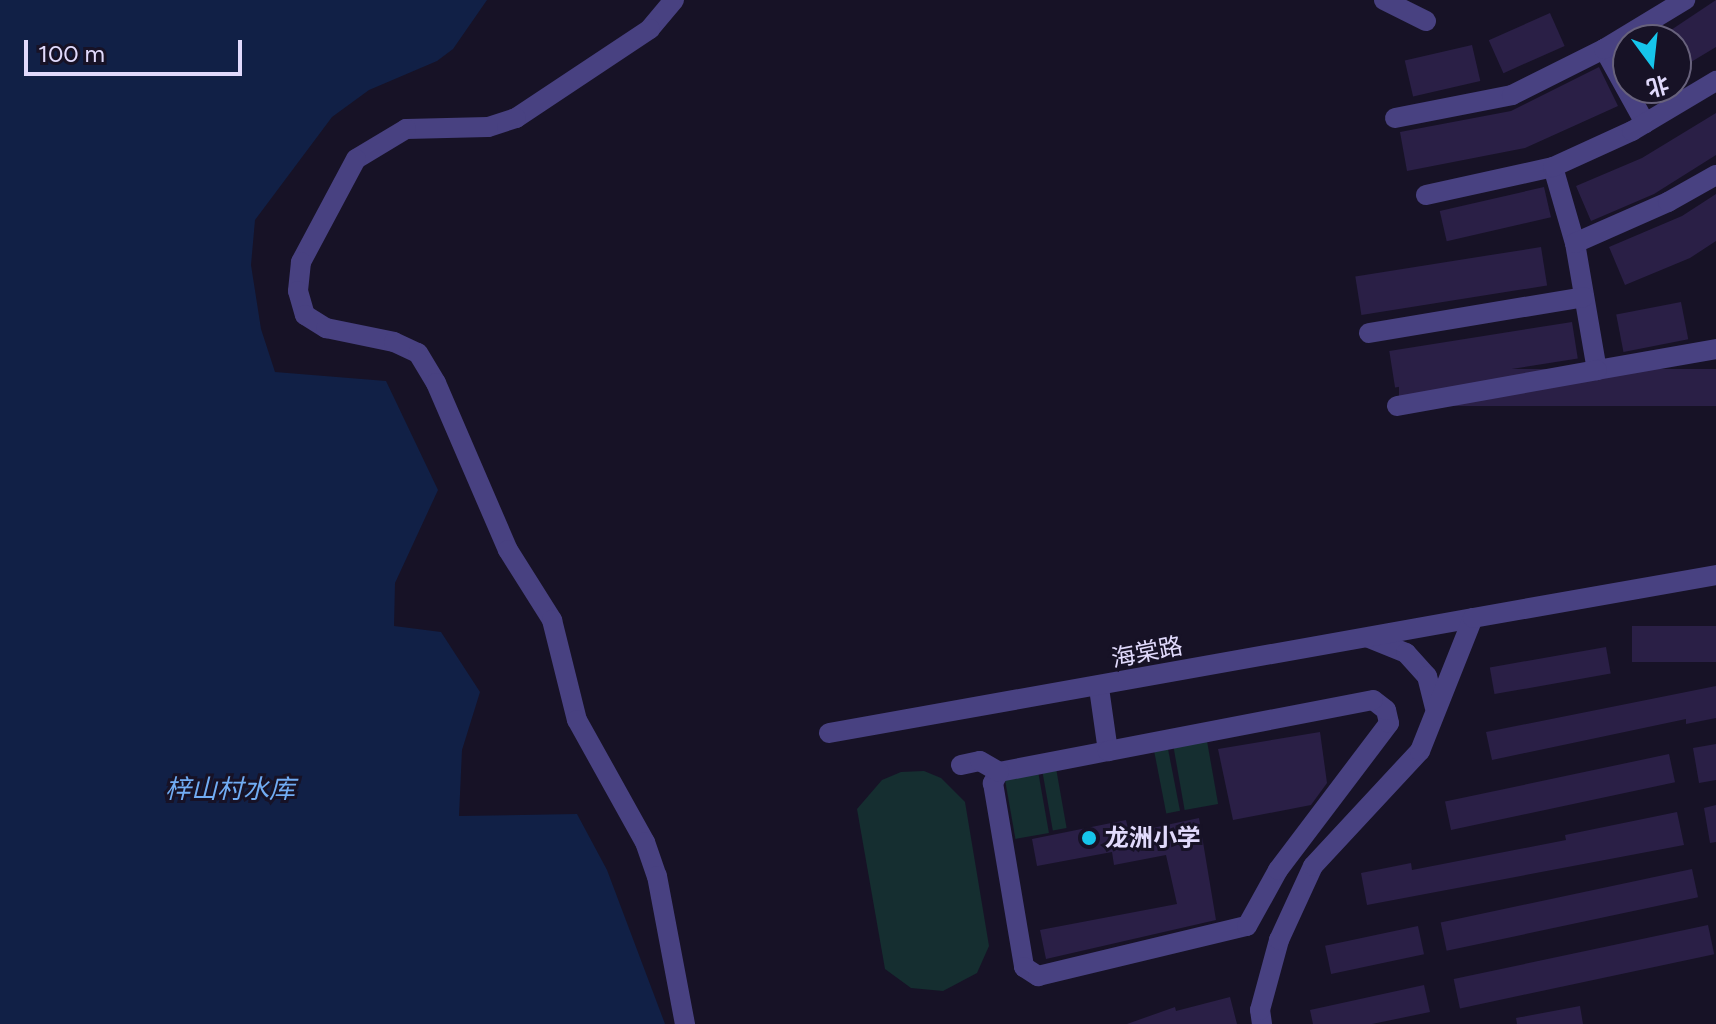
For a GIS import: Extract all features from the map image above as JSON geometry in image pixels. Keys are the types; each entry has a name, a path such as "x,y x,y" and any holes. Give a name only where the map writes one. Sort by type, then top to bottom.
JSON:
{"street":[{"path":"674,0 650,29 516,118 488,127 406,129 356,159 301,262 298,291 305,315 326,328 394,342 418,353 436,383 508,550 552,620 582,730 645,842 657,876 685,1024"},
{"path":"1384,0 1426,21"},
{"path":"1395,118 1512,95 1604,49 1685,0"},
{"path":"1604,49 1645,123"},
{"path":"1426,195 1553,167 1645,123 1716,81"},
{"path":"1553,167 1575,243 1597,370"},
{"path":"1575,243 1668,202 1716,175"},
{"path":"1369,333 1584,297"},
{"path":"1397,406 1716,349"},
{"name":"海棠路","path":"829,733 1099,688 1716,575"},
{"path":"1262,1024 1260,1010 1279,940 1313,866 1420,751 1473,618"},
{"path":"1369,638 1406,653 1427,676 1435,707"},
{"path":"1099,688 1108,751"},
{"path":"961,765 980,761 999,772 1373,700 1386,710 1389,723 1278,870 1247,926 1038,976 1024,967 993,783 999,772"}],"green space":[{"path":"1207,741 1218,804 1185,810 1174,747"},
{"path":"1168,749 1180,811 1166,814 1154,752"},
{"path":"1056,768 1067,828 1053,831 1042,770"},
{"path":"924,771 941,778 965,802 989,946 977,973 943,991 911,988 885,969 857,809 882,780 901,772"},
{"path":"1038,771 1049,833 1015,839 1005,777"}],"water":[{"name":"梓山村水库","path":"0,0 487,0 453,49 437,61 369,90 332,117 255,220 251,265 261,329 275,372 386,381 438,490 395,583 394,626 441,632 480,692 462,750 459,816 577,814 607,870 665,1024 0,1024"}],"building":[{"path":"1716,0 1716,47 1692,61 1692,24 1680,24"},
{"path":"1550,13 1565,46 1503,73 1489,40"},
{"path":"1472,45 1480,81 1413,97 1405,61"},
{"path":"1599,67 1612,94 1612,104 1618,106 1525,148 1407,171 1400,132 1511,111"},
{"path":"1716,113 1716,155 1654,194 1591,221 1576,186 1642,158"},
{"path":"1544,187 1551,217 1447,241 1440,211"},
{"path":"1716,194 1716,241 1690,258 1625,285 1609,247 1682,216"},
{"path":"1541,247 1547,286 1361,315 1355,276"},
{"path":"1681,302 1688,339 1623,352 1616,315"},
{"path":"1572,322 1578,359 1395,387 1389,351"},
{"path":"1399,369 1716,369 1716,406 1399,406"},
{"path":"1632,626 1716,626 1716,662 1632,662"},
{"path":"1606,647 1611,674 1494,694 1490,667"},
{"path":"1716,686 1716,718 1686,724 1686,719 1492,760 1486,732"},
{"path":"1320,732 1327,783 1311,805 1233,820 1218,749"},
{"path":"1716,744 1716,780 1699,783 1693,748"},
{"path":"1669,754 1675,782 1451,830 1445,802"},
{"path":"1716,805 1716,842 1710,843 1704,808"},
{"path":"1677,812 1684,845 1367,905 1361,873 1411,863 1412,870 1566,840 1565,835"},
{"path":"1199,818 1216,920 1046,959 1040,930 1177,904 1166,855 1114,865 1112,852 1037,866 1032,839 1126,820 1129,833"},
{"path":"1692,869 1698,897 1447,951 1441,922"},
{"path":"1708,925 1714,954 1460,1008 1454,979"},
{"path":"1418,926 1424,954 1331,974 1325,946"},
{"path":"1424,985 1430,1012 1372,1024 1313,1024 1310,1010"},
{"path":"1230,997 1237,1024 1127,1024 1175,1007 1176,1011"},
{"path":"1580,1006 1583,1024 1517,1024 1516,1018"}],"place":[{"name":"龙洲小学","path":"1089,838"}]}
